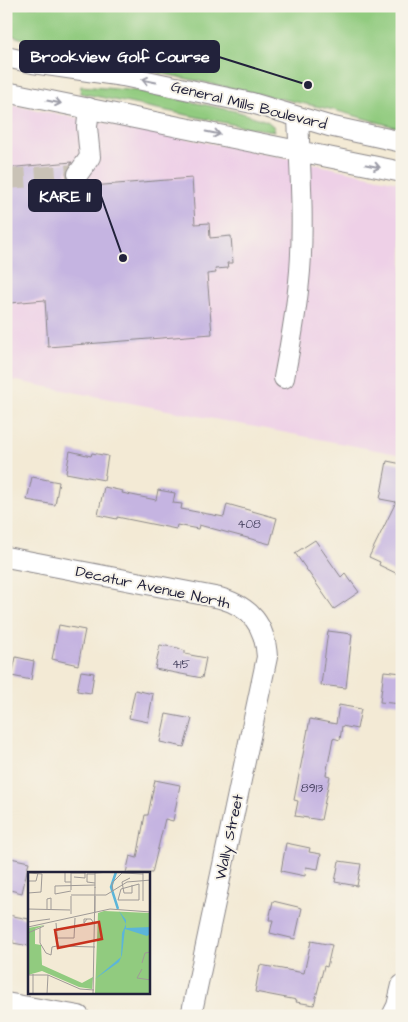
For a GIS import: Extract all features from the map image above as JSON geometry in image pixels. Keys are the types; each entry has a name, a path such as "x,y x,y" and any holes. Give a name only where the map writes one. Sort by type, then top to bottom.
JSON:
{"street":[{"name":"General Mills Boulevard","path":"6,56 33,63 123,76 252,103 329,126 402,142"},
{"path":"6,92 402,172"},
{"path":"78,174 90,158 87,127 89,108"},
{"path":"284,378 294,325 300,270 301,214 298,117"},
{"name":"Decatur Avenue North","path":"6,557 234,602 250,614 263,631 268,657"},
{"name":"Wally Street","path":"191,1016 268,657"},
{"path":"392,1016 397,1006 402,985"},
{"path":"6,1003 79,1016"}],"shaded area":[{"path":"6,104 277,156 402,183 402,455 6,379"}],"green space":[{"path":"6,6 402,6 402,129 334,110 94,59 6,34"},
{"path":"81,86 140,91 239,112 267,121 273,126 275,131 250,128 80,93"}],"building":[{"path":"72,162 66,172 67,179 79,187 192,178 195,224 209,223 210,238 231,236 233,263 227,263 228,268 215,269 216,273 207,274 212,334 48,347 45,300 10,303 6,257 6,168"},
{"path":"70,451 91,456 92,453 108,456 104,480 66,473"},
{"path":"387,461 402,464 402,576 379,565 380,562 369,557 396,502 380,499"},
{"path":"32,477 59,482 55,505 27,500"},
{"path":"104,487 156,500 158,490 175,493 173,503 182,504 181,509 224,517 227,504 277,518 270,544 199,525 198,529 177,525 176,529 117,517 117,519 98,515"},
{"path":"315,540 341,577 345,573 359,592 334,609 295,553"},
{"path":"59,625 85,630 78,665 52,659"},
{"path":"328,631 352,634 346,688 321,685"},
{"path":"160,645 178,648 185,651 185,654 206,658 202,678 155,669"},
{"path":"16,657 34,661 31,680 12,676"},
{"path":"81,671 94,673 91,693 77,691"},
{"path":"384,671 402,673 402,704 380,702"},
{"path":"135,690 153,694 148,722 129,718"},
{"path":"339,705 361,709 357,729 342,726 340,740 333,738 326,775 330,776 321,820 295,816 298,801 294,800 310,719 336,724"},
{"path":"166,714 192,719 184,747 160,742"},
{"path":"155,780 180,785 173,821 165,819 152,873 126,872 130,856 137,858 145,815 148,815"},
{"path":"286,843 310,848 309,852 321,854 318,869 306,867 305,876 281,871"},
{"path":"6,857 29,862 22,893 6,889"},
{"path":"339,861 361,864 357,886 335,882"},
{"path":"273,901 302,908 295,939 270,933 273,920 269,920"},
{"path":"8,915 28,919 28,946 13,943 13,940 6,938"},
{"path":"311,941 332,945 327,967 324,966 314,1005 255,992 260,965 304,973"}],"tunnel":[{"path":"6,179 78,174"}],"place":[{"name":"Brookview Golf Course","path":"308,85"},
{"name":"KARE 11","path":"123,258"}]}
